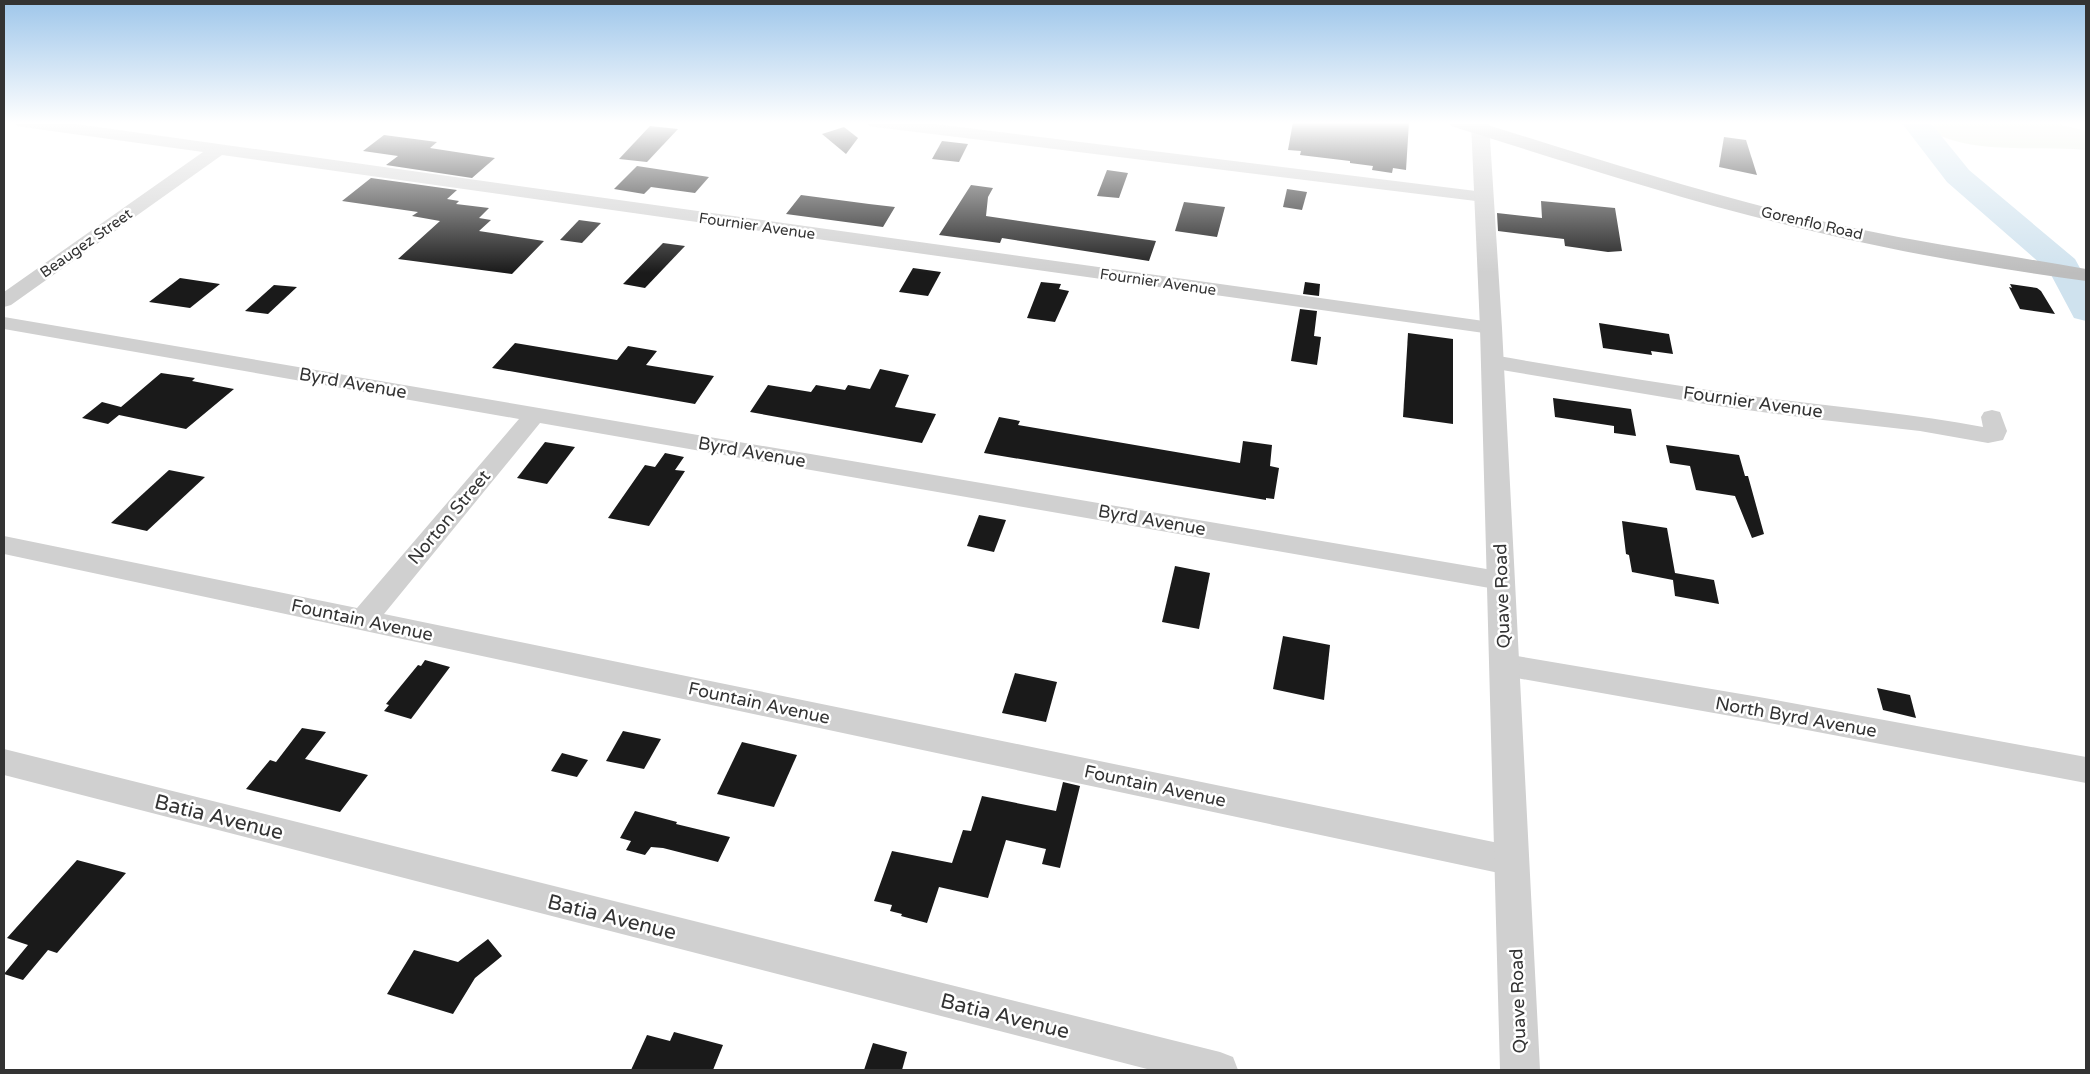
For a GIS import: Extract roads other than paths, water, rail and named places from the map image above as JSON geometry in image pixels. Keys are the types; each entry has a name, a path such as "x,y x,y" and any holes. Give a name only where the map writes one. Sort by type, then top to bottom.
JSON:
{"main road":[{"name":"Gorenflo Road","path":"1623,172 1792,220 1852,234 2086,275"}],"street":[{"name":"Beaugez Street","path":"4,301 187,172"},
{"name":"Fournier Avenue","path":"376,172 1491,328"},
{"path":"1282,172 1484,197"},
{"name":"Quave Road","path":"1480,172 1484,197 1491,328 1520,1070"},
{"name":"Byrd Avenue","path":"4,323 1501,580"},
{"name":"Fournier Avenue","path":"1492,362 1711,398 1814,412 1912,422 1988,435 1995,435 1996,431 1992,417"},
{"name":"Norton Street","path":"363,620 535,414"},
{"name":"Fountain Avenue","path":"4,545 1513,861"},
{"name":"North Byrd Avenue","path":"1505,666 2086,770"},
{"name":"Batia Avenue","path":"4,762 1220,1070"}],"waterway":[{"path":"1955,172 2063,266 2086,311"}]}
